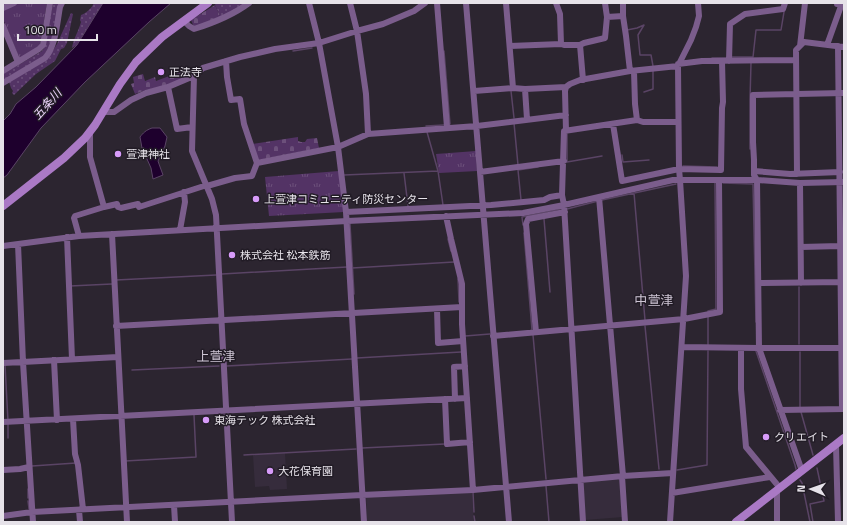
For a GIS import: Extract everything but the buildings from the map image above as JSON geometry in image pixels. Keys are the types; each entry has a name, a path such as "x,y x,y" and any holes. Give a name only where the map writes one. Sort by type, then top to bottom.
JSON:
{"street":[{"path":"3,8 14,3"},
{"path":"3,71 40,50 43,45 50,3"},
{"path":"3,83 44,58 49,53 53,44 60,6 62,3"},
{"path":"3,206 64,158 85,138 104,112 120,84 136,62 162,37 208,3"},
{"path":"184,20 194,29 223,18 249,3"},
{"path":"309,3 319,43 338,147 347,220 364,522"},
{"path":"350,3 366,94 368,134"},
{"path":"104,112 114,112 131,100 146,93 168,88 194,76 203,68 275,49 319,43 383,24 414,11 425,3"},
{"path":"437,3 447,128"},
{"path":"466,3 509,522"},
{"path":"506,3 513,88"},
{"path":"556,3 560,14 561,44"},
{"path":"510,46 561,44 580,45 605,38 607,17 605,3"},
{"path":"623,3 623,16 632,71 637,120"},
{"path":"670,522 686,276 679,169 678,65 696,27 699,16 698,3"},
{"path":"729,60 730,24 745,14 784,10 785,3"},
{"path":"800,46 805,3"},
{"path":"827,45 839,5"},
{"path":"607,17 623,16"},
{"path":"3,26 18,62"},
{"path":"780,410 843,409 842,282 840,246 842,182 840,172 842,148 841,47 804,42 796,50 797,174"},
{"path":"580,45 583,80"},
{"path":"474,91 513,88 525,89 566,87 570,84 583,80 607,75 702,61 796,60"},
{"path":"79,236 74,218 75,216 117,204 120,208 138,204 139,207 207,185 235,178 252,176 257,163 244,124 240,99 231,100 226,61"},
{"path":"613,124 622,181 679,169 720,170 723,102 722,61"},
{"path":"194,76 192,151 207,185 216,215 232,522"},
{"path":"566,87 566,131 564,131 562,195 583,522"},
{"path":"168,88 177,129 192,127"},
{"path":"525,89 527,120"},
{"path":"802,471 759,348 757,180 754,175 753,95 841,93"},
{"path":"257,163 338,147 368,134 476,126 566,115"},
{"path":"566,131 637,120 643,122 678,122"},
{"path":"90,132 90,157 104,207"},
{"path":"480,172 564,161"},
{"path":"754,171 797,174 840,172"},
{"path":"536,332 526,224 526,221 528,220 599,197 673,180 757,180 800,183 842,182"},
{"path":"493,336 684,319 720,312 719,180"},
{"path":"800,183 801,283"},
{"path":"180,230 185,202 184,192"},
{"path":"346,212 482,206 544,200 550,197 562,195"},
{"path":"599,197 623,476 625,522"},
{"path":"3,246 67,236 347,220 523,213 564,208"},
{"path":"446,216 462,284 463,341 472,490"},
{"path":"112,234 127,522"},
{"path":"67,236 72,359"},
{"path":"18,244 26,421 33,522"},
{"path":"801,247 840,246"},
{"path":"759,283 842,282"},
{"path":"116,326 462,307"},
{"path":"437,309 438,343 463,341"},
{"path":"682,347 843,348"},
{"path":"741,348 741,389 746,447 778,489 777,522"},
{"path":"3,363 118,357"},
{"path":"54,360 57,420"},
{"path":"455,399 454,367 465,366"},
{"path":"3,422 467,398"},
{"path":"445,399 448,444 470,442"},
{"path":"73,419 75,454 78,464 81,509 80,522"},
{"path":"736,522 844,438"},
{"path":"836,445 838,522"},
{"path":"3,470 30,467"},
{"path":"836,469 844,469"},
{"path":"3,516 32,512 81,509 472,490 623,476 673,473"},
{"path":"672,492 770,477"},
{"path":"174,505 175,522"}],"shaded area":[{"name":"大花保育園","path":"285,453 287,489 270,490 269,486 255,487 253,455"},
{"path":"621,478 623,517 585,520 583,481"},
{"path":"472,492 474,522 367,522 366,496"}],"green space":[{"path":"19,3 47,3 40,45 22,58 19,57 3,19 3,10"},
{"path":"53,3 60,3 51,42 44,56 3,81 3,74 42,51 44,48"},
{"path":"94,3 103,3 77,45 72,48 81,22 81,15 85,13"},
{"path":"216,3 245,3 221,18 215,5"},
{"path":"215,5 221,18 194,27 191,20"},
{"path":"71,13 73,14 67,43 64,48 61,49 55,61 36,74 14,95 9,82 49,57 57,44"},
{"path":"180,72 182,79 135,94 131,84 134,83 133,77 143,74 145,81 155,77 156,81"},
{"path":"298,137 298,141 301,142 305,142 307,139 317,138 319,148 258,160 252,144"},
{"path":"476,151 477,171 439,173 436,154"},
{"path":"339,171 344,212 269,216 265,177"}],"water":[{"name":"五条川","path":"103,3 171,3 85,82 41,128 7,175 3,178 3,121 10,114 16,104 36,87 77,45"},
{"path":"152,128 160,128 167,137 165,146 158,161 163,175 153,179 151,168 143,150 144,148 142,148 140,137"}],"waterway":[{"path":"732,57 753,57 756,30 781,30 784,12"},
{"path":"627,30 644,25 638,35 640,55 651,55 653,66"},
{"path":"293,51 312,48"},
{"path":"444,51 449,124"},
{"path":"712,58 727,58"},
{"path":"750,149 751,63"},
{"path":"644,92 653,89 653,71"},
{"path":"511,91 514,118"},
{"path":"514,123 518,165"},
{"path":"426,126 444,125"},
{"path":"427,132 438,171 443,205"},
{"path":"567,134 567,162 602,156"},
{"path":"622,155 623,162 649,160"},
{"path":"683,166 717,167"},
{"path":"518,170 538,167"},
{"path":"518,170 521,200"},
{"path":"344,175 438,171"},
{"path":"404,173 408,206"},
{"path":"708,312 716,309 715,183"},
{"path":"723,183 753,184 756,322"},
{"path":"602,200 676,184"},
{"path":"634,193 645,320"},
{"path":"567,209 598,201"},
{"path":"523,225 522,217 561,209"},
{"path":"544,219 550,292"},
{"path":"350,224 354,294"},
{"path":"524,233 531,330"},
{"path":"448,239 451,251"},
{"path":"352,268 454,262"},
{"path":"222,274 347,267"},
{"path":"116,280 216,275"},
{"path":"458,279 459,302"},
{"path":"70,286 112,284"},
{"path":"799,287 799,344"},
{"path":"708,317 708,345"},
{"path":"645,326 659,469"},
{"path":"465,336 490,334"},
{"path":"533,335 546,479"},
{"path":"677,470 707,465 708,351"},
{"path":"756,351 796,469"},
{"path":"357,358 461,352"},
{"path":"800,352 800,407"},
{"path":"227,366 352,359"},
{"path":"5,365 8,421"},
{"path":"132,370 219,366"},
{"path":"801,412 813,455"},
{"path":"125,461 196,457 194,415"},
{"path":"8,424 8,438"},
{"path":"362,448 445,444"},
{"path":"244,455 356,449"},
{"path":"32,466 76,463"},
{"path":"813,522 810,504 824,501 817,468"},
{"path":"800,480 802,483 810,522"},
{"path":"546,486 549,522"},
{"path":"28,489 28,498"},
{"path":"473,492 474,512"},
{"path":"28,501 29,509"},
{"path":"474,516 475,522"}],"place":[{"name":"正法寺","path":"161,72"},
{"name":"萱津神社","path":"118,154"},
{"name":"上萱津コミュニティ防災センター","path":"256,199"},
{"name":"株式会社 松本鉄筋","path":"232,255"},
{"name":"東海テック 株式会社","path":"206,420"},
{"name":"クリエイト","path":"766,437"},
{"name":"大花保育園","path":"270,471"}],"district":[{"name":"中萱津","path":"654,300"},
{"name":"上萱津","path":"216,356"}]}
